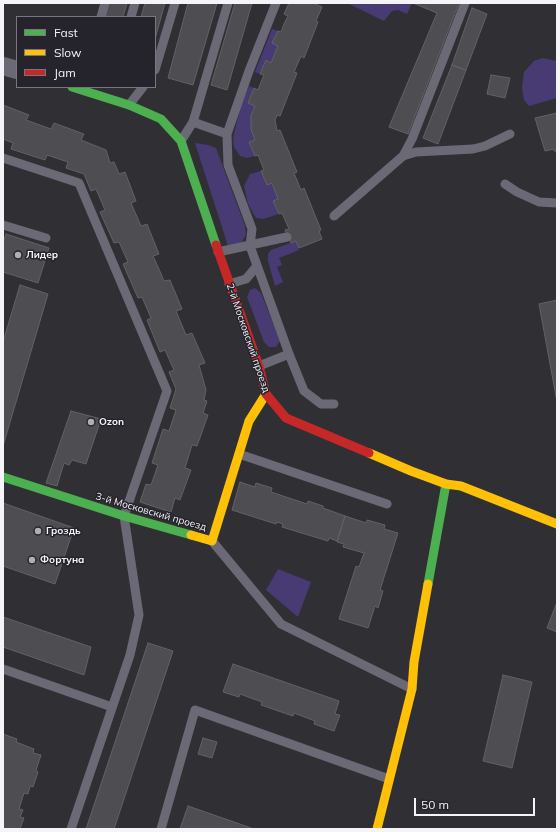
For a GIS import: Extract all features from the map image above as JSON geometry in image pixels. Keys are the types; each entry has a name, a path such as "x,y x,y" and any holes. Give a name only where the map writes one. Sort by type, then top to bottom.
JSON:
{"street":[{"path":"3,66 16,70"},
{"name":"2-й Московский проезд","path":"78,88 129,105 160,119 181,141 229,284 259,366 266,394 286,418 411,471 446,484 461,486 557,524"},
{"name":"3-й Московский проезд","path":"3,477 124,516 212,541 249,421 266,394"},
{"path":"377,829 412,689 414,662 446,484"}],"lane":[{"path":"101,16 105,3"},
{"path":"131,16 135,3"},
{"path":"156,67 175,3"},
{"path":"181,141 193,122 228,3"},
{"path":"276,3 249,71 227,134 228,165 252,228 250,246 304,391 321,404 334,404"},
{"path":"334,216 403,156 412,139 465,3"},
{"path":"109,98 112,88"},
{"path":"129,105 142,88"},
{"path":"193,122 227,134"},
{"path":"403,156 416,152 473,149 485,146 510,134"},
{"path":"3,158 79,183 168,391 124,516 139,615 130,655 71,829"},
{"path":"505,184 517,192 539,202 557,203"},
{"path":"3,225 46,238"},
{"path":"218,252 287,237"},
{"path":"229,284 246,279 257,266"},
{"path":"259,366 290,354"},
{"path":"238,454 387,504"},
{"path":"212,541 281,624 412,689"},
{"path":"3,669 112,707"},
{"path":"161,829 195,710 389,779"}],"shaded area":[{"path":"347,3 412,3 407,14 398,10 392,11 384,21"},
{"path":"272,29 278,31 273,43 278,46 271,63 266,60 260,74 255,72"},
{"path":"543,58 557,61 557,98 529,106 524,100 522,88 524,72 534,61"},
{"path":"249,86 254,88 248,103 255,106 251,116 251,129 255,140 249,142 255,156 247,158 240,156 234,147 233,138 241,105"},
{"path":"195,143 216,148 245,226 246,234 242,242 235,246 228,246"},
{"path":"261,171 267,185 272,183 278,199 273,201 279,214 263,219 256,218 248,204 244,186 250,174"},
{"path":"296,241 299,250 279,258 282,265 277,267 283,282 275,286 268,261 268,254 271,250"},
{"path":"255,288 261,293 280,341 276,347 269,347 264,342 247,297 250,290"},
{"path":"278,569 311,582 298,617 266,590"}],"building":[{"path":"108,3 127,3 123,16 104,16"},
{"path":"145,3 165,3 156,35 156,16 141,16"},
{"path":"188,3 217,3 193,85 168,78"},
{"path":"235,3 252,3 227,90 211,85"},
{"path":"289,3 313,3 322,7 316,21 318,22 304,58 301,56 294,72 297,73 280,116 277,115 275,120 277,131 280,130 297,172 294,173 301,190 304,188 321,230 319,231 322,239 299,248 296,241 291,243 285,230 289,229 282,213 279,214 273,201 278,199 272,183 267,185 261,171 264,170 258,155 255,156 249,142 255,140 251,129 251,116 255,106 248,103 254,88 258,90 264,75 260,74 266,60 271,63 278,46 272,43 278,31 281,32 288,16 284,14"},
{"path":"413,3 459,3 408,134 389,127 437,13"},
{"path":"472,8 487,14 466,70 452,65"},
{"path":"452,65 466,70 438,144 423,138"},
{"path":"491,75 510,78 505,98 487,94"},
{"path":"3,105 29,115 26,120 51,129 54,123 84,134 81,140 106,150 110,163 114,162 119,174 125,172 136,201 131,203 141,226 147,224 159,254 153,256 164,281 170,280 182,309 176,311 186,335 192,333 205,363 199,365 206,390 204,400 207,401 203,413 208,415 197,446 192,445 185,468 191,470 180,500 175,498 171,512 140,502 146,484 151,485 158,465 152,463 163,429 169,431 176,410 170,408 176,389 169,372 174,370 165,350 160,352 147,320 151,318 142,297 138,298 123,264 128,262 119,242 114,243 100,212 105,210 96,189 91,191 84,174 66,168 68,162 47,155 45,160 11,149 13,143 3,139"},
{"path":"557,113 557,151 554,151 554,149 545,151 535,118"},
{"path":"6,234 49,248 38,283 3,272 3,242"},
{"path":"20,285 48,294 3,446 3,342"},
{"path":"557,300 557,402 539,304"},
{"path":"71,411 101,419 86,464 72,460 69,465 64,463 57,486 46,483"},
{"path":"240,482 255,487 256,483 272,488 271,492 307,504 308,501 345,516 337,541 329,538 328,541 282,527 283,524 277,522 276,524 232,510"},
{"path":"3,503 74,528 55,584 3,566"},
{"path":"345,516 366,523 367,520 385,525 384,529 398,533 380,590 383,591 378,608 375,606 368,628 339,619 356,566 359,567 364,553 343,547 344,544 337,542"},
{"path":"557,602 557,632 547,628"},
{"path":"3,617 91,647 84,675 3,647"},
{"path":"148,643 173,651 114,829 86,829"},
{"path":"233,664 339,701 335,714 340,715 334,731 314,724 315,721 294,713 293,716 261,705 262,702 240,694 239,697 223,692"},
{"path":"503,675 532,682 512,768 483,761"},
{"path":"3,734 17,739 16,742 34,749 33,753 41,755 36,770 38,772 33,787 30,786 28,794 24,793 19,809 23,810 20,817 24,818 20,829 3,829"},
{"path":"203,738 217,742 212,758 198,754"},
{"path":"188,806 254,829 180,829"}],"traffic: fast":[{"path":"75,88 129,105 161,119 181,141 216,245"},
{"path":"3,477 124,516 191,535"},
{"path":"428,584 446,484"}],"traffic: slow":[{"path":"191,535 212,541 249,421 266,394"},
{"path":"369,453 411,471 446,484 461,486 557,524"},
{"path":"377,829 412,689 414,662 428,584"}],"traffic: jam":[{"path":"216,245 259,366 266,394 286,418 369,453"}],"place":[{"name":"Лидер","path":"18,255"},
{"name":"Ozon","path":"91,422"},
{"name":"Гроздь","path":"38,531"},
{"name":"Фортуна","path":"32,560"}]}
